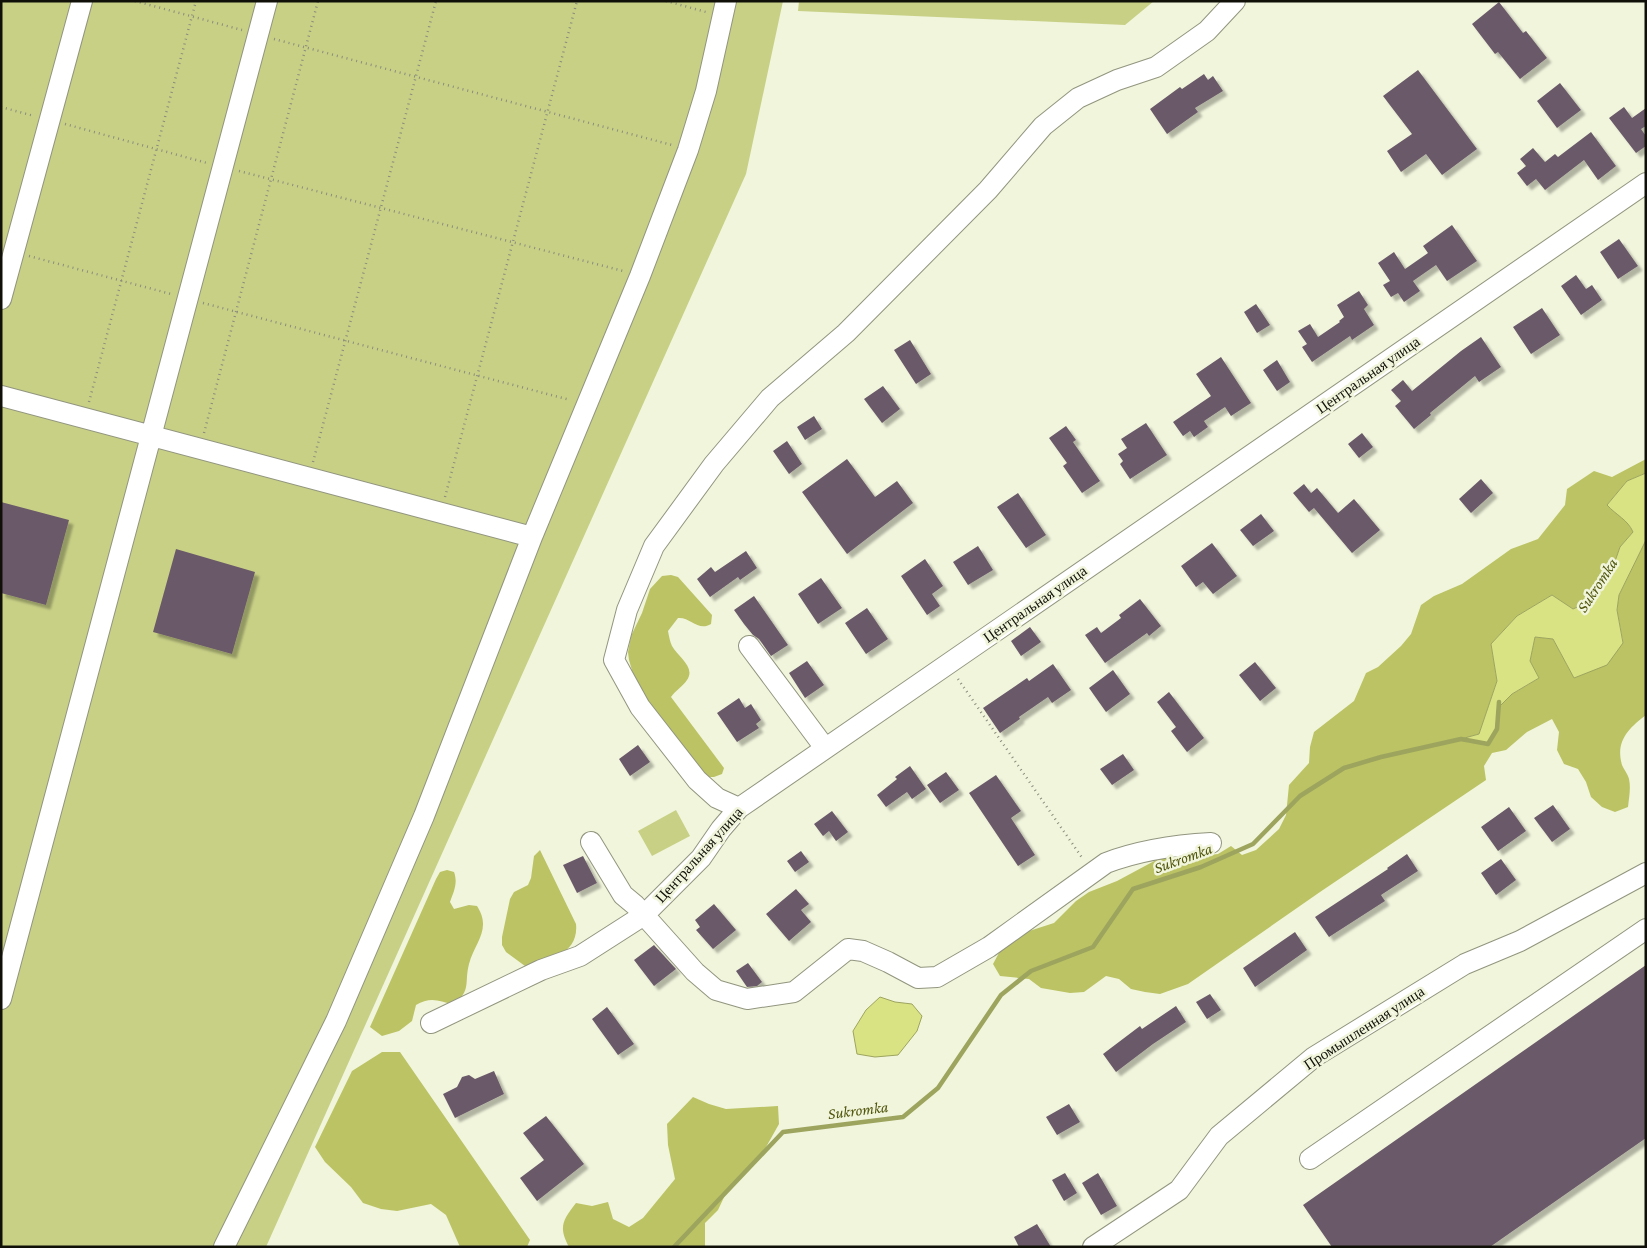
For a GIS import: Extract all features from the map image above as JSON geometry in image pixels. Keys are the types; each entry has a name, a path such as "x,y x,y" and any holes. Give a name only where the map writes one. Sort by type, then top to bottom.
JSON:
{"street":[{"path":"1,298 82,1"},
{"path":"1,1000 267,1"},
{"path":"739,808 718,798 697,780 640,707 614,660 627,610 654,546 714,464 770,398 846,332 988,190 1042,126 1078,98 1117,80 1156,67 1207,31 1235,1"},
{"path":"224,1247 340,1012 424,816 532,537 640,276 688,150 706,91 725,9"},
{"name":"Центральная улица","path":"431,1024 541,970 580,956 644,915 701,858 721,829 739,808 1646,183"},
{"path":"1,396 532,537"},
{"path":"749,646 825,748"},
{"path":"592,842 623,895 644,915 695,972 716,990 747,999 794,992 848,949 863,951 918,978 937,977 989,947 1106,863 1125,856 1176,844 1211,842"},
{"name":"Промышленная улица","path":"1093,1247 1179,1190 1219,1136 1314,1057 1465,964 1520,941 1646,873"},
{"path":"1310,1160 1646,929"}],"path":[{"path":"135,1 688,150"},
{"path":"84,418 196,1"},
{"path":"200,449 318,1"},
{"path":"308,478 436,1"},
{"path":"440,513 577,1"},
{"path":"666,1 725,9"},
{"path":"1,107 380,209 640,276"},
{"path":"14,252 586,404"},
{"path":"948,664 1092,873"}],"shaded area":[{"path":"1,1 783,1 746,174 266,1247 1,1247"},
{"path":"799,1 1154,1 1125,25 798,11"},
{"path":"1646,459 1646,473 1627,481 1607,505 1625,521 1633,532 1620,547 1613,567 1602,578 1601,588 1593,600 1573,609 1552,595 1517,616 1491,644 1497,681 1479,734 1462,739 1488,743 1497,729 1499,707 1512,694 1539,678 1530,661 1535,637 1553,639 1574,678 1607,664 1623,642 1617,610 1619,595 1646,540 1646,715 1629,730 1620,749 1622,765 1630,782 1628,807 1615,812 1602,807 1591,797 1586,782 1578,769 1564,764 1557,750 1559,732 1552,719 1527,732 1506,750 1492,753 1484,766 1486,780 1188,984 1160,994 1131,989 1119,979 1106,976 1084,992 1070,993 1041,988 1029,979 1000,976 993,964 1000,951 1012,940 1026,932 1054,923 1076,901 1089,892 1117,881 1158,859 1218,854 1231,846 1242,855 1256,850 1279,829 1286,815 1289,785 1309,763 1310,747 1314,732 1354,701 1366,673 1378,667 1401,646 1411,634 1421,605 1434,596 1462,584 1511,549 1538,539 1565,505 1567,489 1594,471 1612,477"},
{"path":"1646,473 1646,540 1619,595 1617,610 1623,643 1607,665 1574,678 1553,639 1535,637 1530,661 1539,678 1512,694 1499,707 1497,729 1488,744 1461,739 1479,734 1497,681 1491,644 1517,616 1552,595 1573,609 1593,600 1601,588 1602,578 1613,567 1620,547 1633,532 1625,521 1607,505 1627,481"},
{"path":"671,575 678,577 712,615 711,624 706,626 678,618 668,631 672,646 688,666 689,671 687,680 671,697 724,768 722,774 714,777 707,777 640,698 629,660 628,652 631,636 642,613 650,589 662,576"},
{"path":"676,810 690,836 652,856 638,831"},
{"path":"540,850 576,924 576,934 573,943 561,954 544,962 525,966 506,952 502,945 502,937 510,899 514,892 528,885 531,878 534,856"},
{"path":"447,870 454,872 456,880 450,902 454,909 469,905 477,906 483,922 481,935 469,964 465,990 459,1000 453,1005 434,1000 421,1002 416,1005 412,1021 399,1031 382,1036 370,1027 436,879 440,872"},
{"path":"880,997 895,1002 912,1004 922,1016 917,1031 898,1055 875,1057 857,1054 853,1031 866,1010"},
{"path":"382,1052 400,1052 530,1240 527,1247 460,1247 446,1215 431,1204 397,1211 381,1209 363,1203 351,1187 325,1162 315,1147 352,1071"},
{"path":"693,1097 726,1109 778,1106 779,1124 761,1156 726,1193 718,1210 705,1223 705,1247 569,1247 563,1229 565,1219 576,1203 592,1206 608,1202 613,1219 629,1227 643,1218 675,1179 668,1145 667,1124"}],"building":[{"path":"1499,2 1523,33 1526,31 1547,58 1520,79 1498,52 1495,54 1472,24"},
{"path":"1418,70 1477,149 1442,175 1426,154 1401,172 1387,151 1412,134 1383,96"},
{"path":"1204,74 1208,80 1213,76 1223,91 1195,108 1198,112 1167,134 1150,109 1180,87 1182,89"},
{"path":"1560,83 1581,110 1557,128 1537,101"},
{"path":"1624,107 1632,118 1646,108 1646,126 1641,129 1646,136 1646,146 1636,153 1609,118"},
{"path":"1591,132 1616,166 1598,180 1584,160 1545,190 1536,179 1527,186 1517,173 1526,166 1520,159 1533,148 1545,162 1555,154 1558,157"},
{"path":"1452,225 1477,261 1447,281 1436,265 1413,281 1420,291 1404,302 1398,293 1391,297 1383,285 1390,281 1378,263 1394,252 1405,269 1428,253 1423,246"},
{"path":"1619,239 1638,266 1618,279 1600,252"},
{"path":"1576,275 1586,289 1592,285 1602,300 1581,315 1561,286"},
{"path":"1359,291 1368,305 1364,309 1374,325 1352,340 1350,336 1312,362 1302,347 1307,344 1298,331 1310,324 1318,337 1340,322 1344,317 1337,305"},
{"path":"1256,304 1270,325 1257,333 1244,312"},
{"path":"1542,308 1560,335 1531,354 1513,327"},
{"path":"1481,337 1501,367 1479,382 1475,376 1430,413 1431,415 1414,429 1395,406 1401,401 1391,390 1403,380 1412,391"},
{"path":"910,340 931,374 916,384 894,350"},
{"path":"1221,357 1251,403 1231,416 1225,407 1204,421 1208,427 1194,437 1190,431 1183,436 1173,422 1211,396 1196,374"},
{"path":"1277,360 1290,382 1277,391 1263,370"},
{"path":"883,386 900,409 882,423 864,399"},
{"path":"814,416 822,429 805,440 797,427"},
{"path":"1146,423 1167,455 1130,479 1120,464 1123,461 1118,454 1127,448 1121,439"},
{"path":"1066,426 1076,440 1073,442 1100,481 1082,493 1063,466 1067,463 1049,438"},
{"path":"1362,433 1373,447 1359,458 1348,444"},
{"path":"787,441 802,464 789,474 773,451"},
{"path":"847,459 875,497 897,481 913,503 847,554 802,492"},
{"path":"1481,479 1493,493 1471,513 1459,499"},
{"path":"1304,484 1311,493 1317,488 1338,513 1354,499 1380,530 1352,553 1314,508 1309,512 1293,493"},
{"path":"1018,493 1046,535 1026,548 997,507"},
{"path":"1,502 69,520 46,605 1,593"},
{"path":"1261,514 1274,531 1253,546 1240,530"},
{"path":"1212,543 1237,576 1213,594 1203,582 1196,587 1181,566"},
{"path":"978,546 993,570 968,585 953,562"},
{"path":"176,549 255,572 232,654 153,632"},
{"path":"746,551 757,568 740,580 738,577 710,597 697,579 711,567 715,572"},
{"path":"925,559 943,586 932,594 940,606 927,615 901,576"},
{"path":"821,578 842,608 818,624 798,594"},
{"path":"754,596 788,645 771,656 734,610"},
{"path":"1140,599 1161,626 1149,636 1147,633 1105,663 1085,635 1097,627 1101,633 1121,618 1119,615"},
{"path":"867,608 888,639 866,654 845,623"},
{"path":"1030,627 1041,642 1021,656 1011,641"},
{"path":"807,661 824,685 805,698 789,673"},
{"path":"1255,662 1276,688 1260,701 1239,675"},
{"path":"1053,664 1071,690 1052,703 1048,697 1000,733 983,708 1027,678 1029,681"},
{"path":"1113,670 1130,694 1106,712 1089,688"},
{"path":"1169,692 1204,738 1187,752 1171,731 1176,727 1157,702"},
{"path":"739,698 745,708 751,704 761,720 756,724 759,728 737,742 717,713"},
{"path":"638,745 650,762 630,776 619,759"},
{"path":"1123,754 1134,770 1112,785 1100,769"},
{"path":"910,766 926,789 912,799 907,792 886,807 877,795 897,779 895,777"},
{"path":"946,772 959,790 940,803 927,785"},
{"path":"996,775 1021,811 1011,818 1035,855 1018,866 969,793"},
{"path":"1553,805 1570,829 1552,842 1534,818"},
{"path":"1509,807 1526,831 1498,851 1481,827"},
{"path":"832,811 848,832 836,841 829,831 823,836 814,824"},
{"path":"801,851 809,862 795,872 787,861"},
{"path":"1407,854 1418,871 1381,895 1385,901 1329,937 1315,917 1388,869"},
{"path":"583,856 597,883 577,893 563,865"},
{"path":"1501,859 1516,880 1496,895 1481,873"},
{"path":"796,889 809,904 801,910 811,922 789,941 766,914"},
{"path":"714,904 736,930 713,949 696,930 700,927 695,920"},
{"path":"1295,932 1307,950 1255,987 1243,968"},
{"path":"654,945 676,969 654,986 634,960"},
{"path":"748,963 762,982 757,986 747,987 736,971"},
{"path":"1646,965 1646,1138 1490,1247 1332,1247 1303,1205"},
{"path":"1210,994 1221,1010 1207,1019 1196,1002"},
{"path":"1176,1006 1186,1022 1116,1072 1103,1054 1140,1026 1142,1029"},
{"path":"607,1007 634,1044 618,1055 592,1019"},
{"path":"494,1071 504,1094 455,1118 443,1094 457,1087 462,1077 469,1075 475,1079"},
{"path":"1069,1104 1080,1122 1057,1135 1046,1117"},
{"path":"546,1116 584,1164 537,1201 520,1178 544,1160 523,1133"},
{"path":"1065,1173 1077,1193 1064,1201 1052,1180"},
{"path":"1098,1173 1117,1206 1101,1215 1082,1183"},
{"path":"1037,1224 1051,1247 1019,1247 1014,1237"}],"waterway":[{"name":"Sukromka","path":"674,1247 783,1132 903,1117 938,1088 1001,995 1031,971 1093,947 1133,889 1201,867 1253,844 1300,796 1344,768 1381,757 1461,739 1488,744 1497,729 1499,702"}]}
